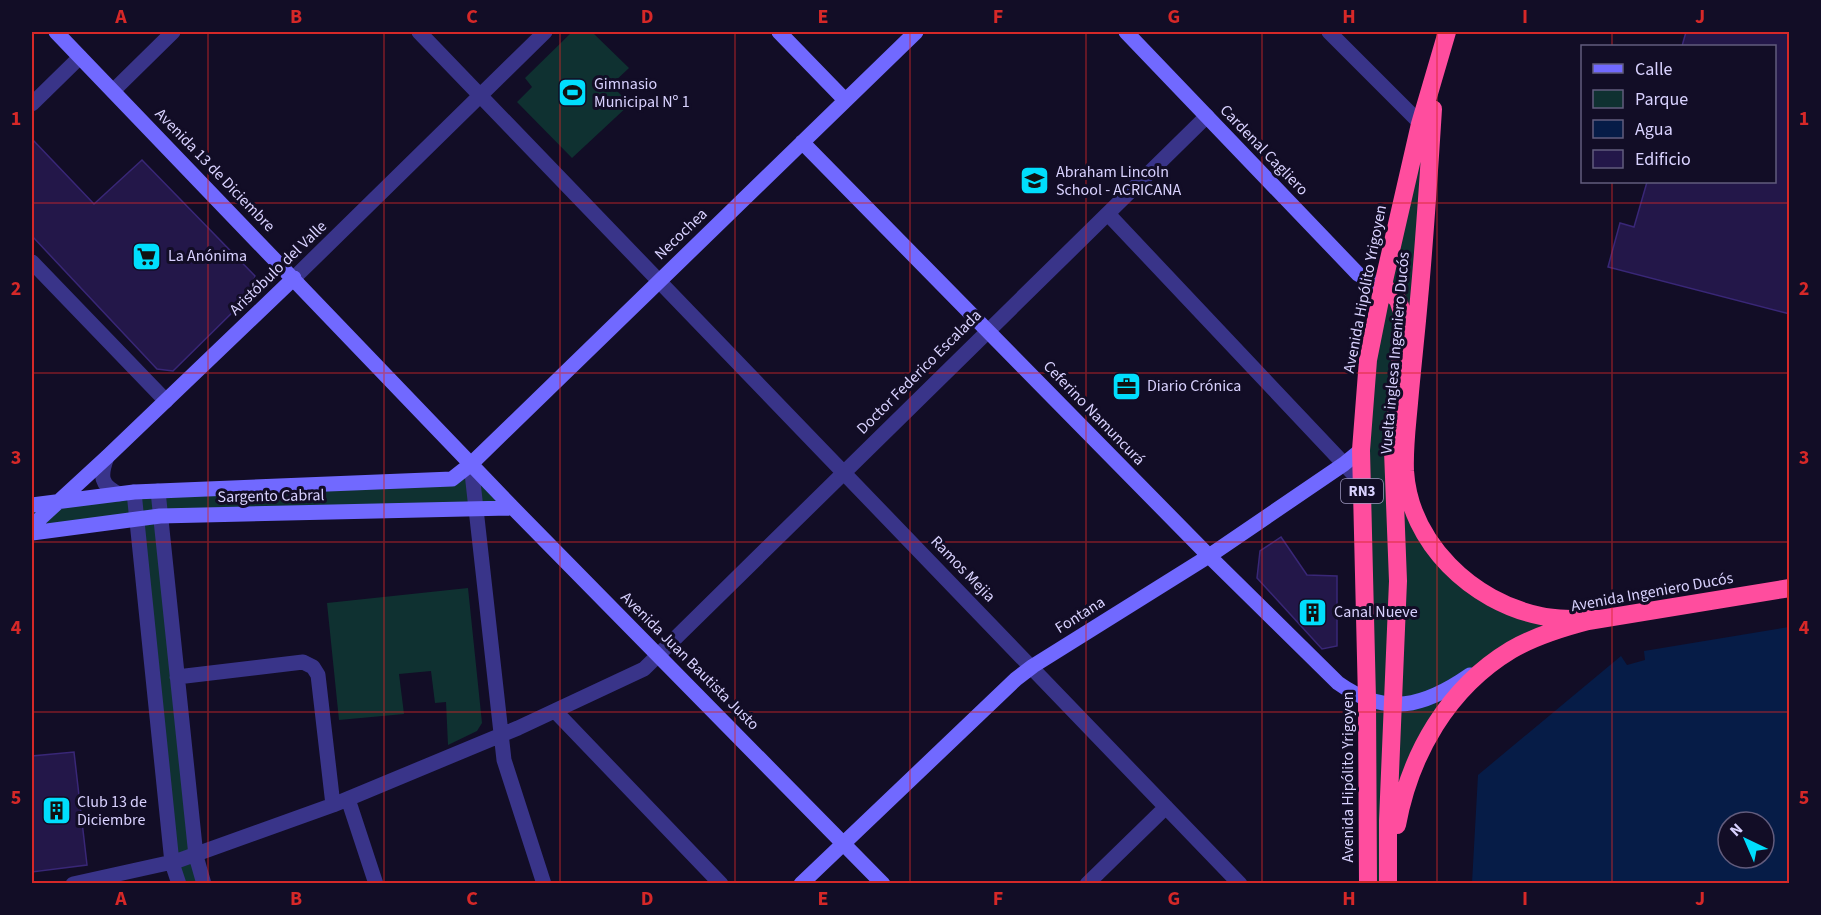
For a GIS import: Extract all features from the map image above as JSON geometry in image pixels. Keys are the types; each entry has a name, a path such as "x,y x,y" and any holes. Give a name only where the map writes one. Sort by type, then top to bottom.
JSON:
{"highway":[{"name":"Vuelta inglesa Ingeniero Ducós","path":"1447,32 1426,129 1419,300 1405,447 1405,473 1416,514 1424,531 1446,563 1458,575 1505,606 1558,619 1600,619"},
{"name":"Avenida Hipólito Yrigoyen","path":"1368,884 1367,699 1361,450 1368,360 1383,285 1426,129"},
{"path":"1383,285 1398,300 1404,318 1393,452 1398,581 1388,821 1389,884"},
{"name":"Avenida Ingeniero Ducós","path":"1389,884 1404,792 1415,761 1426,740 1454,699 1488,665 1532,639 1558,629 1600,619 1790,588"}],"main road":[{"name":"Avenida 13 de Diciembre","path":"56,32 471,464"},
{"path":"779,32 845,100"},
{"name":"Necochea","path":"60,501 158,491 452,479 471,464 916,32"},
{"name":"Cardenal Cagliero","path":"1126,32 1358,274 1383,285"},
{"name":"Ceferino Namuncurá","path":"802,141 1329,676 1347,690 1367,699 1394,705"},
{"name":"Aristóbulo del Valle","path":"32,526 107,458 294,278"},
{"name":"Fontana","path":"801,884 1016,679 1033,666 1209,556 1361,450"},
{"name":"Avenida Juan Bautista Justo","path":"471,464 883,884"},
{"path":"32,505 60,501"},
{"name":"Sargento Cabral","path":"32,532 160,516 513,508"},
{"path":"1394,705 1417,702 1442,693 1495,657 1532,639"}],"street":[{"path":"114,90 173,32"},
{"name":"Ramos Mejia","path":"419,32 1033,666 1240,884"},
{"name":"Aristóbulo del Valle","path":"294,278 545,32"},
{"path":"1329,32 1426,129"},
{"path":"32,104 80,57"},
{"name":"Doctor Federico Escalada","path":"73,884 172,863 333,805 555,711 644,669 1207,116"},
{"path":"1108,214 1362,483"},
{"path":"32,262 166,401"},
{"path":"107,458 102,471 103,480 109,489 127,493 137,518 172,863 179,884"},
{"path":"471,464 504,760 544,884"},
{"path":"158,491 195,855 204,884"},
{"path":"177,677 303,662 313,667 318,675 333,805"},
{"path":"555,711 721,884"},
{"path":"348,799 376,884"},
{"path":"1087,884 1166,807"}],"green space":[{"name":"Gimnasio Municipal Nº 1","path":"572,32 592,32 629,68 611,85 630,104 572,158 517,102 532,87 525,78"},
{"path":"1436,74 1405,473 1446,563 1558,629 1454,699 1400,808 1389,883 1368,884 1368,360"},
{"path":"471,464 513,508 160,516 204,883 179,884 137,518 32,533 32,505 452,479"},
{"path":"468,588 482,723 477,731 448,745 446,702 435,703 431,671 399,674 404,714 339,720 327,603"}],"water":[{"path":"1789,627 1789,883 1472,883 1478,775 1621,656 1627,665 1645,660 1644,651"}],"building":[{"path":"1686,32 1790,32 1790,314 1608,267 1620,223 1634,227 1647,183 1776,183 1776,45 1682,45"},
{"path":"32,139 94,204 142,160 255,276 250,295 173,371 157,369 32,236"},
{"name":"Canal Nueve","path":"1281,537 1307,575 1337,576 1337,646 1322,649 1257,578 1260,551"},
{"name":"Club 13 de Diciembre","path":"74,752 87,865 32,872 32,756"}],"place":[{"name":"Gimnasio Municipal Nº 1","path":"573,93"},
{"name":"Abraham Lincoln School - ACRICANA","path":"1035,181"},
{"name":"La Anónima","path":"147,256"},
{"name":"Diario Crónica","path":"1126,386"},
{"name":"Canal Nueve","path":"1313,612"},
{"name":"Club 13 de Diciembre","path":"56,811"}]}
